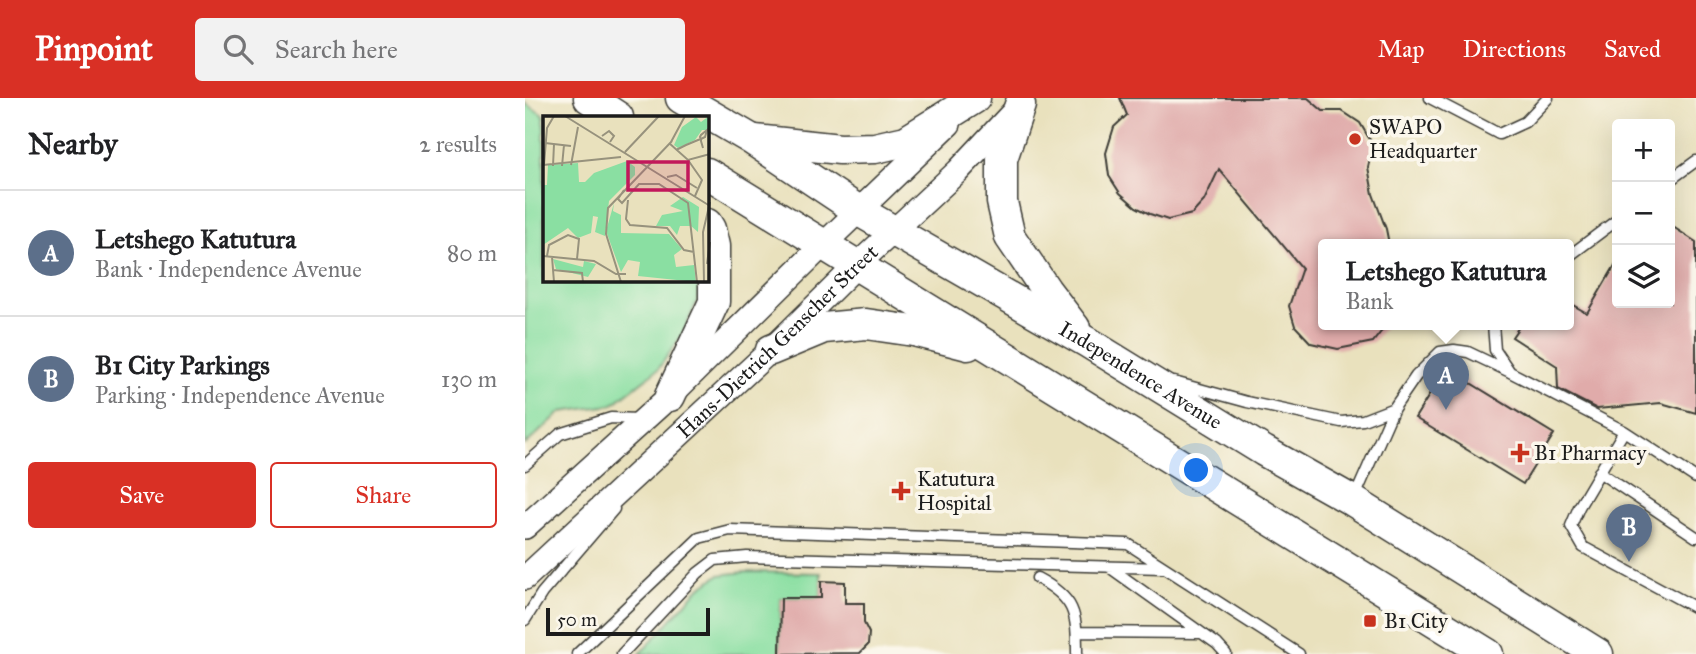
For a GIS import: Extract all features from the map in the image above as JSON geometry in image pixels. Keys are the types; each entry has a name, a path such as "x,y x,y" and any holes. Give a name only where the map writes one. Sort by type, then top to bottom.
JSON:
{"main road":[{"path":"589,98 616,116"},
{"name":"Independence Avenue","path":"681,98 751,139 859,211 1087,342 1264,451 1353,501 1598,654"},
{"path":"751,139 840,149 875,148 906,141 976,98"},
{"path":"1023,101 1002,159 1002,202 1010,237 1046,290 1087,342"},
{"path":"709,174 1488,654"},
{"path":"670,396 714,302 714,246 709,227"},
{"path":"771,350 824,328 866,324 914,331 999,354"}],"street":[{"name":"Hans-Dietrich Genscher Street","path":"525,527 670,396 976,98"},
{"name":"Hans-Dietrich Genscher Street","path":"525,578 771,350 958,171 1023,101"}],"lane":[{"path":"1430,98 1499,134 1525,122 1548,98"},
{"path":"1675,176 1696,161"},
{"path":"1574,252 1612,224"},
{"path":"1493,330 1495,350 1510,372"},
{"path":"1353,501 1394,408 1416,376 1440,352 1454,350 1468,352 1510,372 1624,431 1696,478"},
{"path":"1140,374 1247,402 1341,422 1363,420 1394,408"},
{"path":"525,466 560,433 611,418 645,419"},
{"path":"1624,431 1579,507 1571,526 1583,547 1696,608"},
{"path":"525,620 542,593 673,440"},
{"path":"1599,472 1696,537"},
{"path":"576,654 699,538 730,530 1128,544 1299,654"},
{"path":"622,654 698,573 715,560 747,557 1163,568"},
{"path":"1109,566 1217,644 1226,654"},
{"path":"1037,578 1050,585 1068,601 1074,611 1077,654"},
{"path":"1077,632 1200,633"}],"green space":[{"path":"525,103 544,116 543,282 699,282 697,301 683,334 658,369 612,405 561,412 525,445"},
{"path":"745,572 821,573 821,598 781,598 780,654 640,654 698,589 719,575"}],"building":[{"path":"1120,98 1308,98 1323,111 1342,111 1360,123 1373,145 1368,167 1373,194 1388,239 1318,239 1318,330 1382,330 1373,342 1338,349 1311,343 1295,326 1289,306 1302,268 1219,169 1204,201 1192,214 1168,220 1136,207 1120,193 1109,176 1106,153 1114,127 1127,115"},
{"path":"1675,228 1696,242 1696,413 1661,403 1597,409 1558,389 1557,366 1512,337 1517,330 1574,330 1574,306 1587,313 1612,270 1612,308 1675,308"},
{"path":"1446,368 1554,434 1523,484 1415,418"},
{"path":"821,581 845,582 845,603 864,603 864,623 869,633 868,645 860,653 780,654 781,598 821,598"}],"place":[{"name":"SWAPO Headquarter","path":"1355,139"},
{"name":"Letshego Katutura","path":"1446,410"},
{"name":"B1 Pharmacy","path":"1520,453"},
{"name":"Katutura Hospital","path":"901,491"},
{"name":"B1 City Parkings","path":"1629,562"},
{"name":"B1 City","path":"1370,621"}]}
